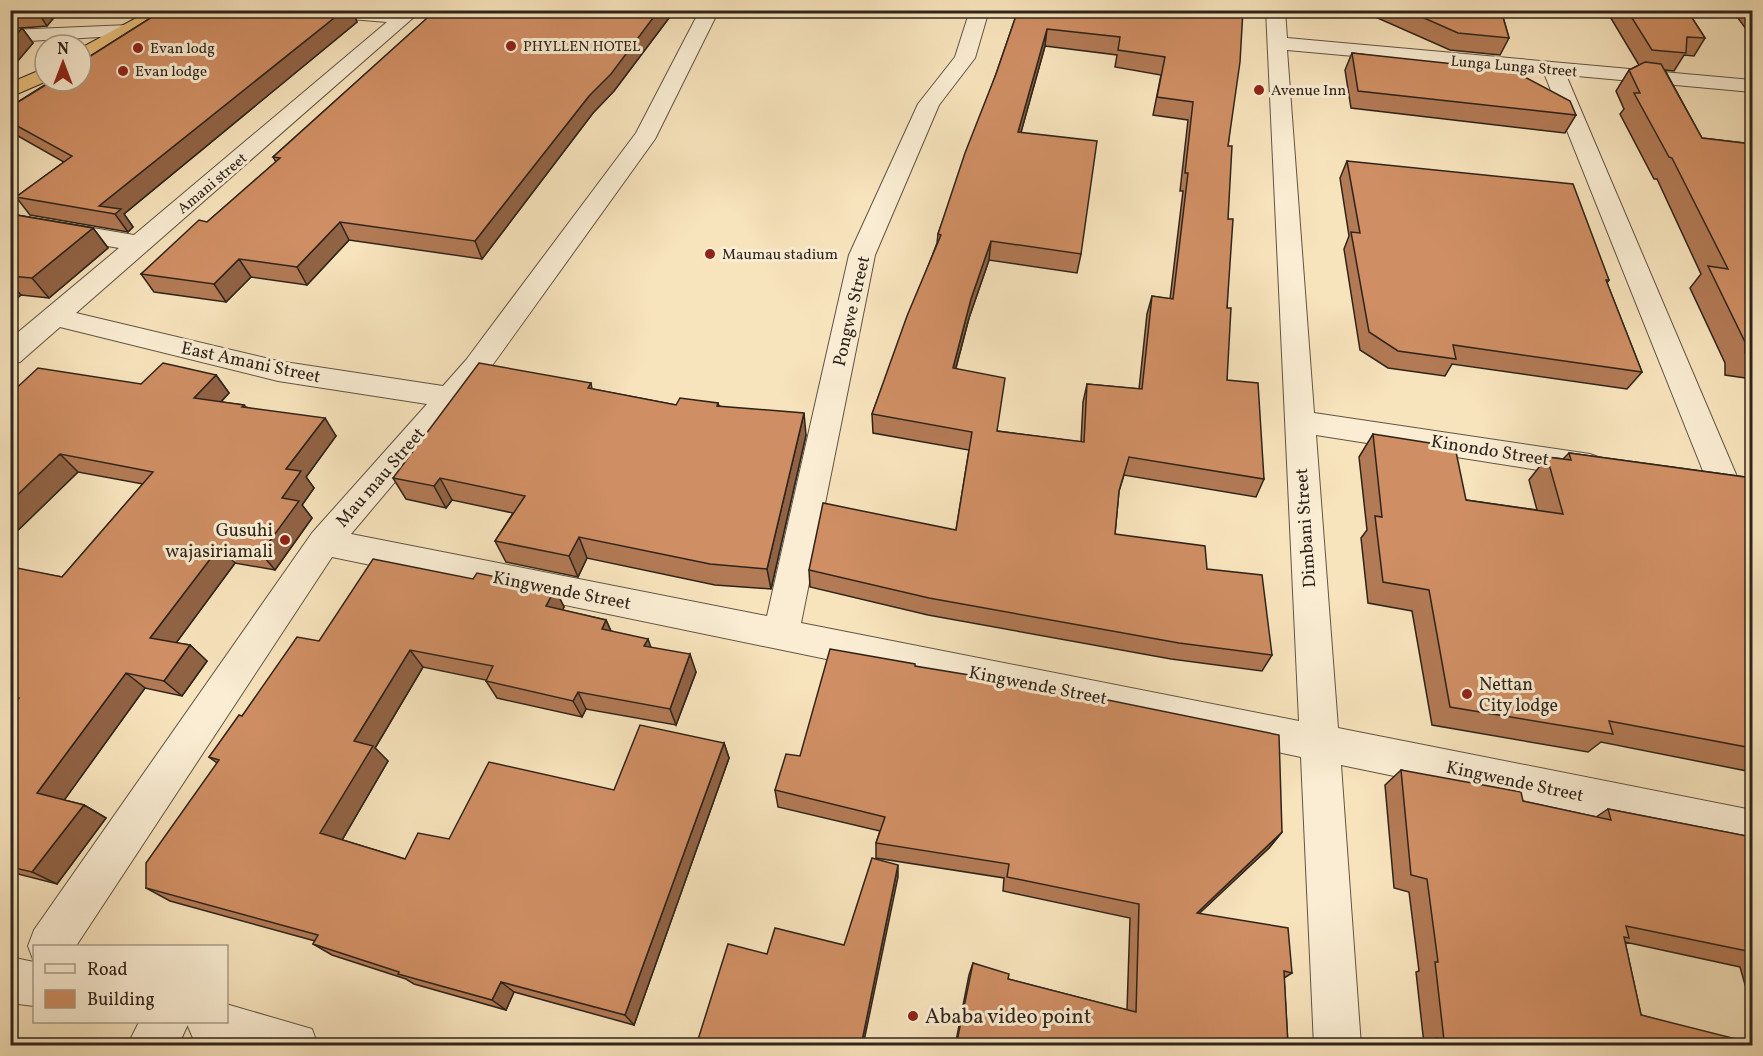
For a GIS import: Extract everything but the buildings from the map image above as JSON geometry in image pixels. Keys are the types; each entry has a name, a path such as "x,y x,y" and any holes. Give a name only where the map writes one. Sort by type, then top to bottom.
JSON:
{"highway":[{"path":"93,50 166,10"},
{"path":"10,91 33,80"}],"street":[{"path":"314,10 408,14"},
{"name":"Mau mau Street","path":"51,945 324,542 476,367 647,134 710,10"},
{"name":"Pongwe Street","path":"781,633 862,255 929,104 965,58 980,10"},
{"name":"Dimbani Street","path":"1275,10 1338,1046"},
{"name":"Amani street","path":"10,356 347,69 408,14"},
{"path":"10,36 129,31"},
{"name":"Lunga Lunga Street","path":"1276,43 1553,70 1752,86"},
{"path":"1553,70 1739,488"},
{"path":"10,221 141,244"},
{"name":"East Amani Street","path":"55,317 278,371 450,398"},
{"name":"Kinondo Street","path":"1299,421 1618,470"},
{"path":"1689,481 1739,488"},
{"name":"Kingwende Street","path":"324,542 1752,830"},
{"path":"150,1046 165,1023"},
{"path":"213,1023 295,1046"}],"place":[{"name":"PHYLLEN HOTEL","path":"511,46"},
{"name":"Evan lodg","path":"138,48"},
{"name":"Evan lodge","path":"123,71"},
{"name":"Avenue Inn","path":"1259,90"},
{"name":"Maumau stadium","path":"710,254"},
{"name":"Gusuhi wajasiriamali","path":"285,540"},
{"name":"Nettan City lodge","path":"1467,694"},
{"name":"Ababa video point","path":"913,1016"}]}
